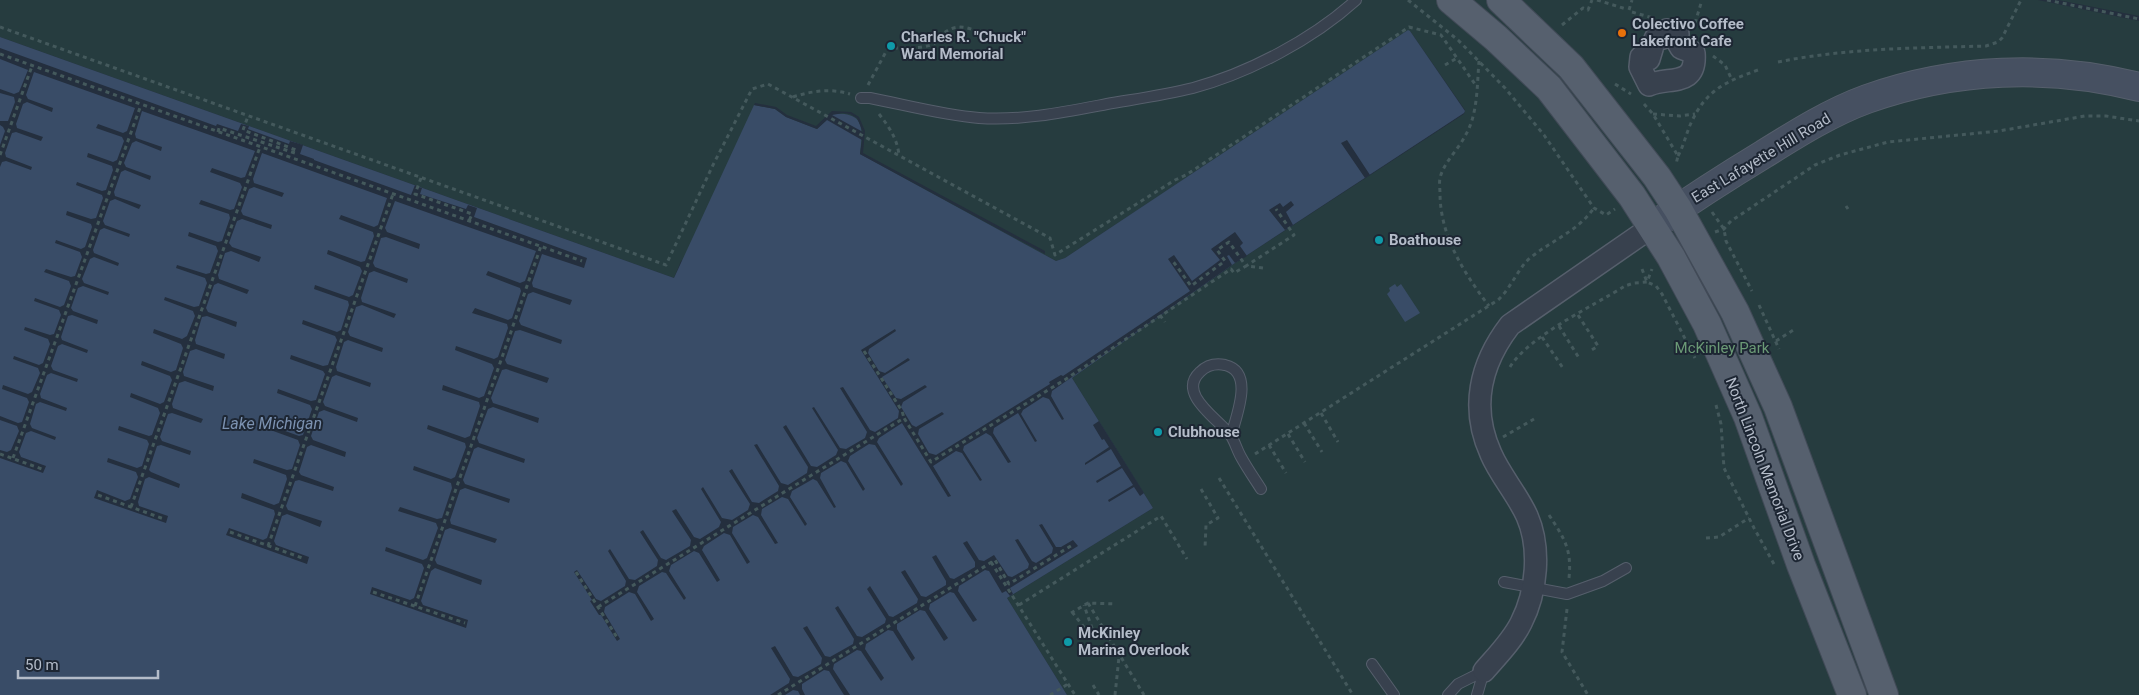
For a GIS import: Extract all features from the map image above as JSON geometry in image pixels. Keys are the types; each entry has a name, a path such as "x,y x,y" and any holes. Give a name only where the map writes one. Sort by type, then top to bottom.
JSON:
{"main road":[{"name":"North Lincoln Memorial Drive","path":"1451,0 1496,38 1549,88 1653,226 1707,324 1748,417 1801,565 1852,695"},
{"name":"North Lincoln Memorial Drive","path":"1501,0 1571,67 1657,177 1678,209 1735,312 1778,407 1884,695"}],"street":[{"name":"East Lafayette Hill Road","path":"1653,226 1796,134 1847,108 1889,92 1950,77 2008,72 2064,73 2114,80 2139,87"},
{"path":"1484,671 1509,642 1522,623 1533,586 1536,558 1534,538 1527,518 1491,454 1484,435 1480,398 1482,379 1488,362 1495,345 1510,326 1653,226"}],"lane":[{"path":"861,98 870,98 979,118 1054,114 1193,88 1250,69 1328,22 1356,0"},
{"path":"1231,436 1242,391 1241,379 1229,366 1212,364 1197,375 1193,384 1195,396 1204,409 1231,436 1240,455 1261,489"},
{"path":"1504,582 1568,594 1603,581 1626,568"},
{"path":"1372,664 1394,695"},
{"path":"1448,695 1458,684 1484,671"},
{"path":"1478,695 1484,671"}],"path":[{"path":"1408,0 1432,18 1479,61 1544,135 1594,208 1606,216"},
{"path":"1562,25 1582,8 1588,10 1592,0"},
{"path":"1597,0 1627,10 1632,0"},
{"path":"1695,24 1702,0"},
{"path":"1778,62 1814,55 1866,50 1986,46 1998,42 2002,38 2021,0"},
{"path":"2047,0 2139,19"},
{"path":"861,98 888,48 934,44 944,32 961,26 978,32"},
{"path":"0,27 666,266 713,165 752,88 768,84 1050,238 1055,255 1186,175 1409,27 1442,35 1477,87"},
{"path":"0,54 582,261"},
{"path":"1701,54 1725,65 1732,80"},
{"path":"1445,65 1456,58"},
{"path":"1479,61 1473,117 1466,135 1440,178 1440,208 1452,250 1470,282 1489,306"},
{"path":"0,155 32,66"},
{"path":"1678,156 1695,114 1715,86 1758,70"},
{"path":"13,458 141,104"},
{"path":"1691,108 1695,114"},
{"path":"1653,114 1680,116 1695,114"},
{"path":"218,132 219,128 295,154 296,150 243,130 248,116"},
{"path":"1724,229 1731,220 1815,165 1840,155 1888,142 1999,131 2085,116 2106,116 2139,121"},
{"path":"131,507 260,147"},
{"path":"421,178 415,194 468,212 472,214 469,221"},
{"path":"268,546 393,194"},
{"path":"1254,455 1489,306 1505,293 1528,260 1575,229 1594,208"},
{"path":"864,351 902,411 904,418 930,462 1066,379 1231,268 1234,273 1294,235 1276,209"},
{"path":"1172,260 1191,286 1225,261 1217,250 1229,242 1246,266 1263,268"},
{"path":"415,606 541,246"},
{"path":"1642,268 1647,282"},
{"path":"1647,282 1650,270"},
{"path":"1506,372 1522,351 1542,336 1625,286 1647,282 1653,284 1662,294 1699,366"},
{"path":"1160,314 1166,322"},
{"path":"1578,315 1598,346 1590,351"},
{"path":"1559,326 1579,358"},
{"path":"1776,341 1795,329"},
{"path":"1542,336 1562,368"},
{"path":"1715,400 1721,424 1724,468 1776,567"},
{"path":"1321,413 1338,442"},
{"path":"598,607 904,418"},
{"path":"1503,437 1534,419"},
{"path":"1304,424 1322,452"},
{"path":"1500,428 1506,446"},
{"path":"1288,434 1305,462"},
{"path":"1269,445 1286,474"},
{"path":"0,454 42,469"},
{"path":"1219,478 1353,695"},
{"path":"1201,490 1218,518 1206,525 1205,548"},
{"path":"98,495 164,519"},
{"path":"1544,507 1568,548 1571,560 1569,578"},
{"path":"1019,605 1161,516 1187,559"},
{"path":"1706,538 1718,537 1749,518"},
{"path":"230,532 305,560"},
{"path":"778,695 991,562 995,560 1009,584 1074,544"},
{"path":"991,562 1074,695"},
{"path":"576,572 618,639"},
{"path":"373,592 465,623"},
{"path":"1086,604 1094,634 1091,636 1071,613 1086,604 1116,604"},
{"path":"1086,604 1144,695"},
{"path":"1567,609 1562,652 1588,695"},
{"path":"1115,695 1120,656"},
{"path":"1050,695 1068,684"},
{"path":"1093,685 1099,695"}],"green space":[{"name":"McKinley Park","path":"0,0 2038,0 2139,21 2139,695 1067,695 1007,598 1153,508 1072,378 1232,265 1464,114 1465,110 1410,31 1065,258 1056,261 860,154 681,261 674,278 0,37"},
{"path":"2058,0 2139,0 2139,16"}],"water":[{"name":"Lake Michigan","path":"1408,30 1465,111 1464,113 1232,265 1072,378 1153,508 1007,598 1067,695 0,695 0,37 674,278 754,105 775,109 786,117 817,129 833,114 851,116 860,124 862,136 860,154 1056,261 1065,258"},
{"path":"1395,284 1397,287 1401,284 1420,313 1405,322 1387,294 1390,291 1389,288"}],"pier":[{"path":"0,48 216,126 217,124 238,131 241,124 249,126 248,129 289,144 290,141 303,145 300,154 411,195 415,185 422,188 420,194 466,209 468,205 477,208 474,217 587,258 584,268 542,254 532,283 533,287 572,300 570,305 533,292 528,294 519,321 521,325 562,340 561,344 520,330 515,331 505,360 507,364 549,378 547,383 506,369 502,370 491,398 493,403 539,418 538,423 493,407 488,409 477,438 479,443 525,459 524,463 478,447 474,449 463,480 465,484 510,499 509,503 465,488 460,490 450,520 451,524 497,539 495,543 450,528 445,530 435,560 437,564 482,580 481,585 435,568 431,571 421,601 423,605 468,620 466,628 370,594 372,587 410,600 414,598 424,568 422,564 385,551 386,547 423,560 427,558 438,528 436,523 398,511 400,507 437,519 442,518 452,488 451,483 413,470 414,466 451,479 455,477 466,447 465,443 427,429 428,425 465,438 470,436 480,406 479,402 442,390 443,385 479,398 484,396 494,368 492,364 455,350 456,346 494,359 498,357 508,328 507,324 472,313 475,308 508,320 512,318 521,291 520,288 486,275 488,271 520,283 525,281 536,251 395,201 385,228 387,232 420,244 419,249 386,237 381,238 373,263 375,267 408,279 407,283 374,271 369,273 361,298 362,302 396,314 394,318 362,305 356,307 348,332 350,336 383,348 382,352 348,340 344,342 336,367 337,371 371,383 370,387 336,375 332,377 323,402 325,406 358,418 357,422 324,410 319,412 311,436 313,440 346,452 345,457 311,445 307,447 299,472 301,475 334,487 333,491 299,480 295,481 286,506 288,510 322,521 320,527 287,514 282,516 274,541 276,545 309,557 307,564 226,535 229,528 263,540 267,538 275,514 274,510 241,498 242,493 274,505 279,503 287,479 286,475 253,463 254,459 287,470 292,469 300,445 298,440 265,428 266,424 299,436 303,435 312,409 310,405 277,393 278,389 311,401 316,400 325,374 323,371 290,359 291,355 323,366 328,365 337,340 335,336 302,324 303,320 337,332 341,330 349,305 348,301 314,289 315,285 349,297 353,295 362,271 360,267 327,254 328,250 361,262 365,261 374,236 373,232 339,219 341,215 374,227 378,225 387,198 262,153 253,179 254,183 284,193 282,197 254,187 249,189 241,211 243,215 272,225 271,229 242,219 237,221 229,243 232,247 261,257 259,262 231,251 225,253 218,275 219,279 249,290 247,294 218,283 214,285 206,308 208,312 237,322 236,327 207,316 202,317 195,340 196,344 225,354 224,359 196,349 190,351 183,372 184,376 214,386 213,391 185,381 179,383 172,404 173,408 203,419 201,423 172,413 168,414 160,437 162,441 191,451 190,455 161,445 157,446 149,470 180,484 179,488 149,477 145,479 138,502 139,506 168,516 166,523 94,498 97,490 125,501 130,499 138,477 136,472 107,462 108,458 137,468 142,466 149,444 147,440 118,430 119,426 149,436 152,435 160,413 158,408 130,397 131,393 160,404 164,402 172,380 170,376 141,365 142,361 171,372 176,370 183,348 181,344 153,333 154,329 182,339 187,336 195,316 193,311 164,300 165,297 194,307 199,306 207,283 205,278 176,268 177,265 206,274 210,273 218,251 216,246 188,236 189,232 218,242 222,241 230,218 229,214 199,204 201,200 230,210 234,209 242,187 240,183 210,172 212,168 241,178 245,177 255,151 142,111 135,134 136,138 162,147 161,151 136,141 132,143 124,163 126,167 151,176 150,180 125,170 121,172 114,192 115,196 141,205 139,209 115,199 110,201 103,221 105,225 130,234 129,237 104,228 100,230 93,250 94,253 119,263 118,266 94,257 90,259 82,279 84,283 109,292 108,295 83,286 78,288 71,308 73,311 98,320 97,324 72,315 68,316 61,337 62,340 88,350 87,353 62,344 58,346 51,366 53,370 78,379 77,382 51,373 47,375 40,394 41,398 67,408 66,411 40,402 36,404 30,424 32,428 56,437 55,440 31,431 26,433 19,452 21,457 46,466 43,473 0,458 0,450 7,452 11,450 19,431 17,426 0,420 0,416 18,423 22,422 29,402 27,398 2,389 3,385 28,394 32,392 40,373 38,368 13,359 14,356 39,365 43,363 50,344 48,339 24,330 25,327 50,335 54,334 61,315 59,310 34,301 35,298 60,307 64,305 71,286 69,281 44,272 46,269 71,277 75,276 82,257 80,252 55,243 56,240 81,249 85,247 92,227 91,224 66,215 67,211 91,219 96,218 103,198 102,195 76,185 77,182 102,191 106,190 113,170 112,166 87,157 88,153 113,162 117,160 124,141 122,137 96,128 98,124 123,133 127,131 135,108 34,72 26,95 28,99 53,108 52,112 27,102 23,104 16,124 17,128 43,137 41,141 16,132 12,133 5,153 6,157 32,167 31,170 6,161 2,162 0,167 0,145 5,131 0,125 0,121 8,121 15,102 14,97 0,93 0,89 14,94 19,92 28,70 0,59"},
{"path":"755,103 776,107 787,115 816,126 832,111 851,112 859,117 865,131 863,153 1045,251 1045,254 860,154 862,140 827,120 817,129 786,117 775,109 754,105","holes":["850,114 857,118 863,132 832,115"]},
{"path":"1347,140 1370,175 1365,178 1341,143"},
{"path":"1291,201 1294,205 1286,212 1293,225 1285,230 1269,210 1280,203 1283,207"},
{"path":"1235,232 1243,243 1240,246 1247,256 1235,263 1229,255 1227,256 1232,265 1052,391 1051,396 1064,419 1062,420 1049,399 1043,397 1023,410 1021,414 1037,441 1035,442 1018,413 994,428 993,433 1011,462 1008,463 991,436 986,433 964,446 963,450 982,480 980,481 962,453 956,451 933,466 951,496 948,497 902,423 879,438 877,442 903,484 901,486 875,445 869,444 850,456 848,461 865,489 863,491 846,463 841,461 821,473 820,478 836,507 834,508 817,481 813,479 792,491 790,497 807,524 805,526 788,499 782,497 762,509 761,515 778,543 775,544 758,517 753,515 733,527 732,533 750,562 747,564 730,535 724,533 704,546 702,550 720,580 717,582 699,553 694,551 671,565 669,571 686,598 684,600 666,573 662,572 639,586 637,592 654,619 651,621 635,594 629,592 605,607 604,612 620,639 617,641 590,601 592,600 574,572 577,570 596,599 601,601 625,586 626,581 608,551 610,549 629,579 635,580 657,566 658,560 640,532 643,530 661,558 666,560 690,546 691,540 672,511 676,509 694,537 700,539 719,527 721,522 701,489 703,487 722,518 732,520 748,510 750,504 729,471 732,469 752,502 759,503 778,491 779,486 754,445 757,444 781,483 788,485 807,473 808,467 783,427 786,425 811,466 817,467 836,455 838,450 812,408 814,407 840,448 846,449 865,438 867,432 840,388 843,387 870,430 875,432 898,418 899,411 861,350 895,329 896,331 869,349 868,353 879,371 885,373 908,358 910,360 882,377 896,398 901,399 925,385 927,387 903,402 901,407 912,425 916,427 942,412 944,414 919,429 918,434 929,453 936,455 1050,384 1049,382 1061,375 1063,376 1190,291 1168,259 1174,255 1192,281 1220,260 1211,249"},
{"path":"1099,421 1144,493 1140,496 1134,487 1109,502 1108,500 1133,485 1122,468 1097,483 1096,481 1121,466 1111,449 1085,465 1085,463 1109,447 1104,439 1102,440 1093,425"},
{"path":"1042,524 1056,547 1061,547 1073,540 1078,546 1010,588 1013,594 1010,596 1006,591 1002,593 989,571 985,570 959,586 958,591 977,620 973,622 954,593 950,592 930,604 929,609 948,638 944,641 925,611 920,610 897,624 897,629 915,658 912,661 893,631 888,630 866,644 865,649 884,678 881,681 861,651 857,650 834,664 833,669 850,695 844,695 829,671 824,670 802,684 805,695 800,695 798,691 793,690 785,695 770,695 789,683 790,679 771,648 775,646 793,676 798,677 821,664 822,658 803,628 807,626 825,656 830,657 853,644 854,639 835,608 838,606 857,636 862,637 885,623 886,619 867,589 870,586 889,616 893,617 917,603 918,599 901,572 905,570 921,596 926,597 946,585 946,581 932,557 936,555 950,578 954,579 975,567 975,562 963,543 967,541 979,560 984,561 994,555 1008,576 1012,577 1028,568 1029,564 1015,540 1018,539 1032,561 1036,563 1052,553 1053,548 1039,525"}],"place":[{"name":"Colectivo Coffee Lakefront Cafe","path":"1622,33"},
{"name":"Charles R. \"Chuck\" Ward Memorial","path":"891,46"},
{"name":"Boathouse","path":"1379,240"},
{"name":"Clubhouse","path":"1158,432"},
{"name":"McKinley Marina Overlook","path":"1068,642"}]}
